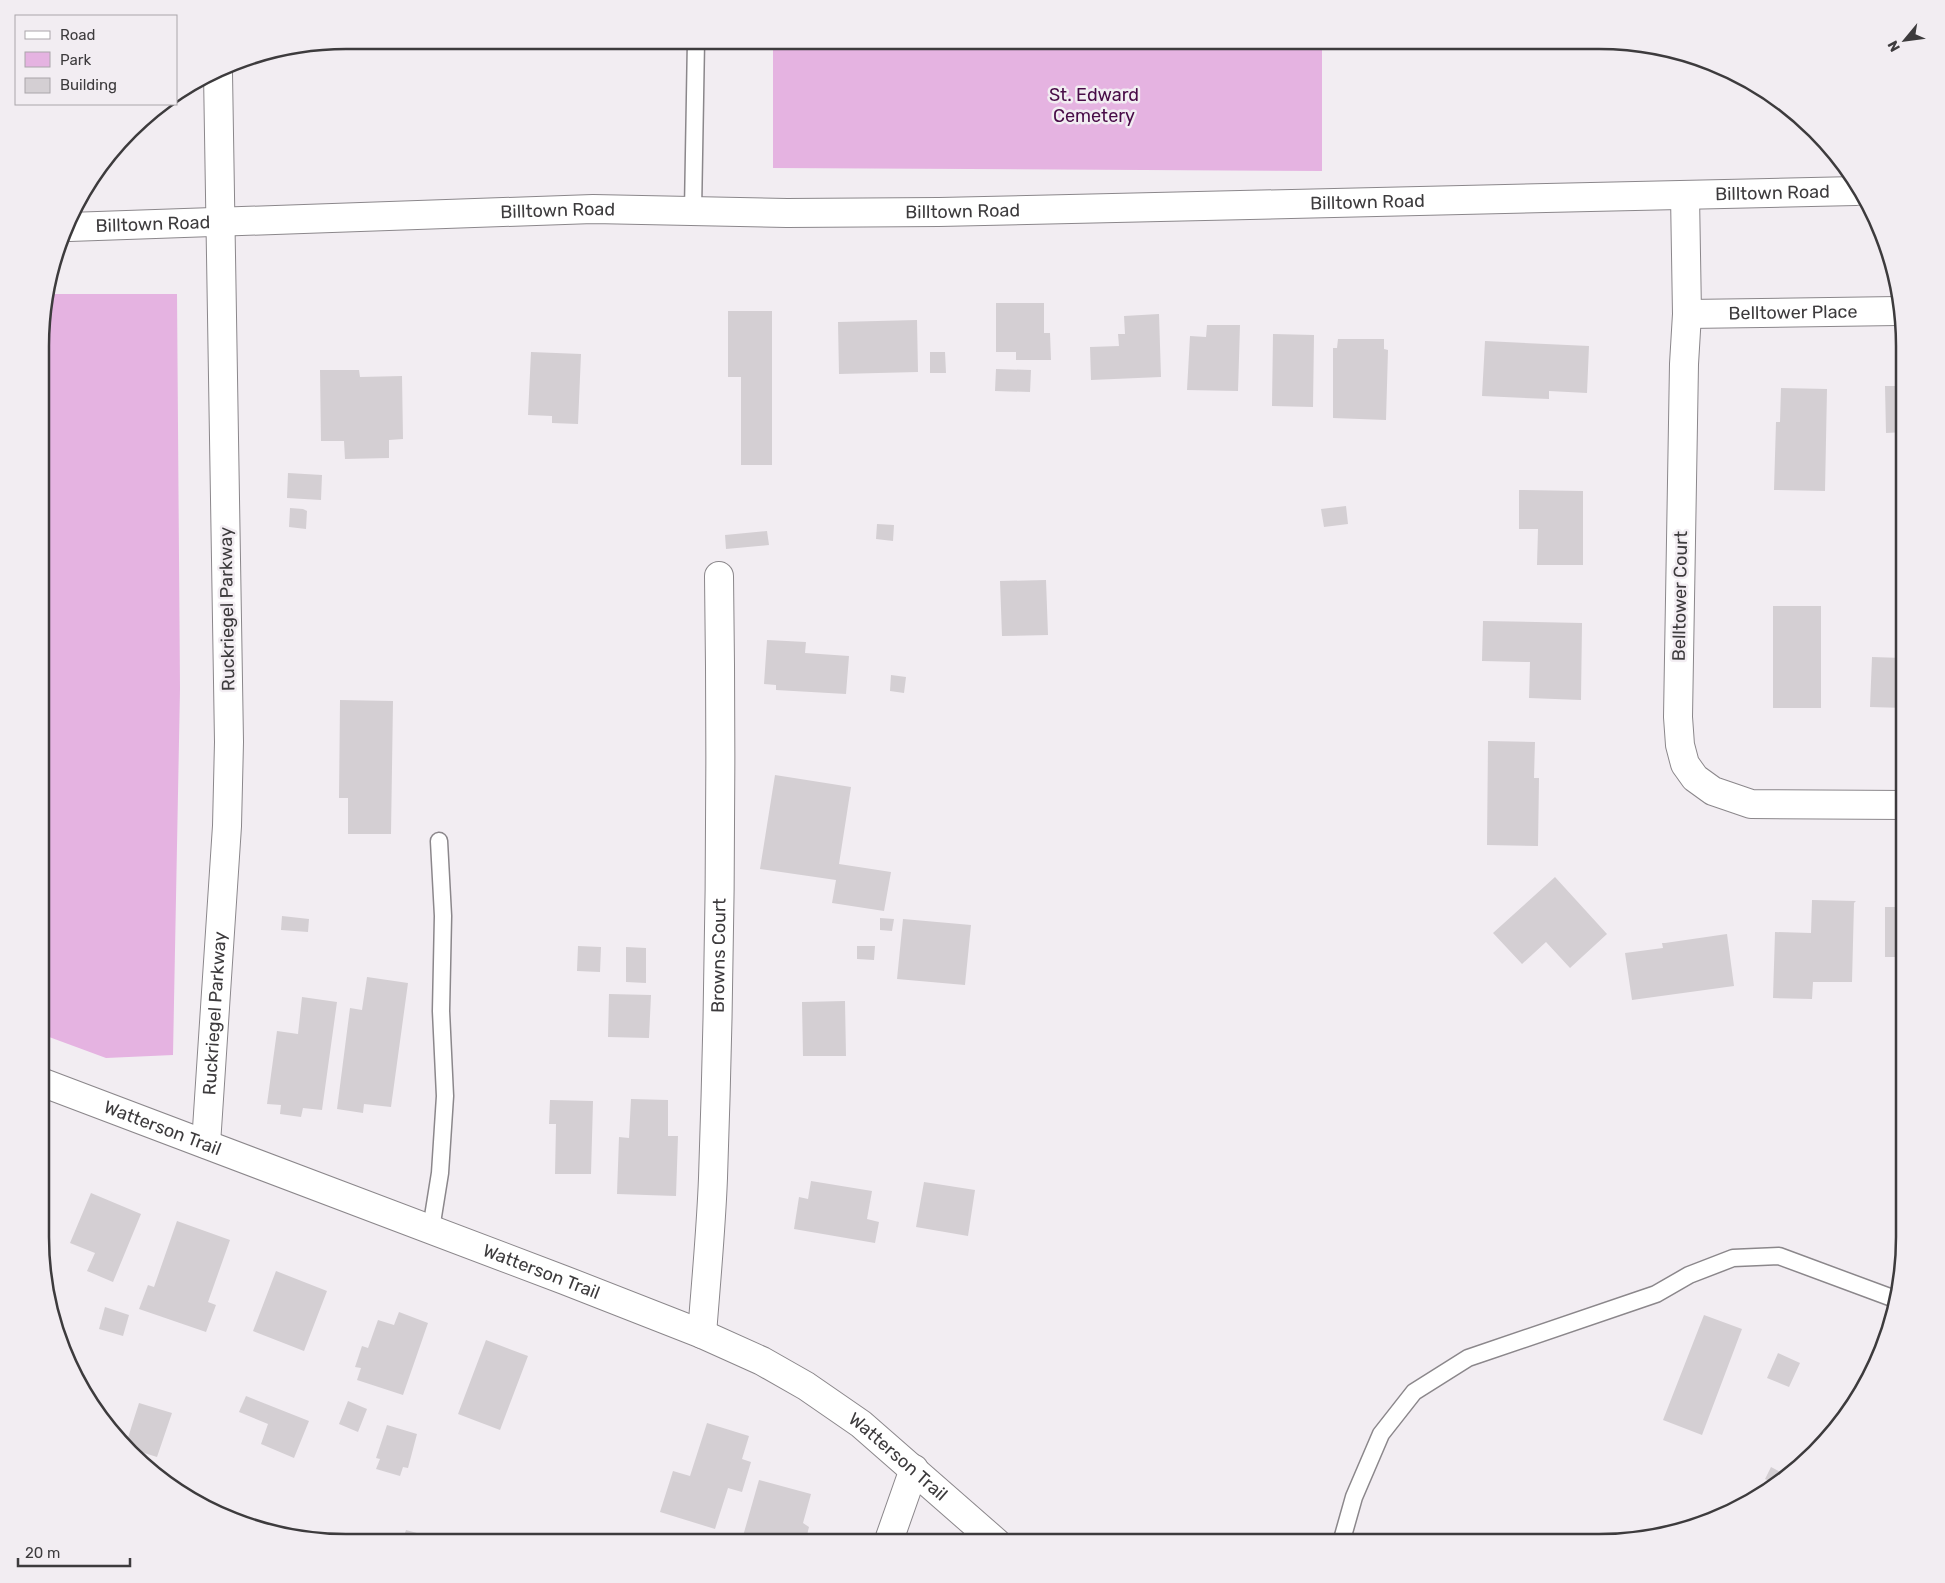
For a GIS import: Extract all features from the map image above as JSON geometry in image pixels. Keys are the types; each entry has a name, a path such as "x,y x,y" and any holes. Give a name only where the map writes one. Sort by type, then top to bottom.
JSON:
{"main road":[{"name":"Ruckriegel Parkway","path":"206,1144 227,826 229,742 218,77"},
{"name":"Billtown Road","path":"73,227 593,209 804,213 939,212 1852,191"},
{"name":"Belltower Court","path":"1685,195 1687,314 1684,364 1678,716 1680,745 1685,764 1695,778 1713,791 1751,804 1896,805"},
{"name":"Belltower Place","path":"1687,314 1894,311"},
{"name":"Browns Court","path":"702,1334 713,1180 721,682 719,576"},
{"name":"Watterson Trail","path":"49,1085 431,1229 702,1334 762,1361 806,1386 860,1424 914,1468 987,1534"},
{"path":"891,1534 914,1468"}],"lane":[{"path":"693,211 696,49"},
{"path":"431,1229 440,1173 445,1096 441,1011 443,916 439,841"},
{"path":"1344,1534 1354,1497 1381,1434 1414,1392 1468,1358 1656,1294 1690,1275 1733,1258 1779,1256 1890,1297"}],"green space":[{"name":"St. Edward Cemetery","path":"773,49 1322,49 1322,171 773,168"},
{"path":"53,294 177,294 180,689 173,1055 106,1058 49,1037 49,326"}],"building":[{"path":"996,303 1044,303 1044,333 1050,333 1051,360 1016,360 1016,352 996,352"},
{"path":"728,311 772,311 772,465 741,465 741,377 728,377"},
{"path":"1159,314 1161,377 1091,380 1090,347 1119,346 1118,334 1125,334 1124,316"},
{"path":"917,320 918,372 839,374 838,322"},
{"path":"1207,325 1240,325 1238,391 1187,390 1190,336 1206,337"},
{"path":"1273,334 1314,335 1313,407 1272,406"},
{"path":"1338,339 1384,339 1384,349 1388,350 1386,420 1333,418 1333,348 1337,348"},
{"path":"1485,341 1589,346 1587,393 1549,391 1549,399 1482,396"},
{"path":"531,352 581,354 578,424 552,423 552,416 528,415"},
{"path":"930,352 945,352 946,373 930,373"},
{"path":"996,369 1031,370 1030,392 995,391"},
{"path":"320,370 359,370 360,377 402,376 403,439 389,440 389,458 345,459 344,441 321,441"},
{"path":"1885,386 1896,386 1896,432 1886,433"},
{"path":"1781,388 1827,389 1825,491 1774,490 1776,422 1780,422"},
{"path":"288,473 322,475 321,500 287,498"},
{"path":"1519,490 1583,491 1583,565 1537,565 1538,529 1519,529"},
{"path":"1346,506 1348,524 1324,527 1321,509"},
{"path":"290,508 307,511 306,529 289,527"},
{"path":"877,524 894,525 893,541 876,539"},
{"path":"767,531 769,545 726,549 725,535"},
{"path":"1046,580 1048,635 1002,636 1000,581"},
{"path":"1773,606 1821,606 1821,708 1773,708"},
{"path":"1483,621 1582,623 1581,700 1529,698 1530,662 1482,661"},
{"path":"767,640 806,642 805,653 849,656 846,694 776,690 776,685 764,684"},
{"path":"1872,657 1896,658 1896,708 1870,707"},
{"path":"891,675 906,677 904,693 890,691"},
{"path":"340,700 393,701 391,834 348,834 348,798 339,798"},
{"path":"1488,741 1535,742 1534,778 1539,778 1538,846 1487,845"},
{"path":"775,775 851,787 839,864 891,872 884,911 832,903 836,880 760,869"},
{"path":"1555,877 1607,934 1570,968 1546,942 1522,964 1493,933"},
{"path":"1812,900 1856,901 1854,903 1852,982 1813,982 1812,999 1773,998 1775,932 1811,933"},
{"path":"1885,907 1896,907 1896,957 1885,957"},
{"path":"282,916 309,919 308,932 281,930"},
{"path":"880,918 894,919 892,931 880,930"},
{"path":"903,919 971,925 965,985 897,979"},
{"path":"1727,934 1734,986 1632,1000 1625,953 1663,948 1662,943"},
{"path":"578,946 601,947 600,972 577,971"},
{"path":"857,946 875,946 874,960 857,959"},
{"path":"626,947 646,948 646,983 626,982"},
{"path":"367,977 408,983 391,1107 364,1104 363,1113 337,1109 350,1008 362,1010"},
{"path":"609,994 651,995 649,1038 608,1037"},
{"path":"302,997 337,1002 322,1110 303,1108 301,1117 280,1114 281,1105 267,1104 277,1031 298,1034"},
{"path":"845,1001 846,1056 803,1056 802,1002"},
{"path":"631,1099 668,1100 668,1136 678,1136 676,1196 617,1194 619,1137 629,1138"},
{"path":"550,1100 593,1101 591,1174 555,1174 556,1124 549,1124"},
{"path":"811,1181 872,1191 867,1219 879,1222 875,1243 794,1229 799,1197 808,1199"},
{"path":"924,1182 975,1190 968,1236 916,1227"},
{"path":"91,1193 141,1214 113,1282 87,1271 95,1253 70,1243"},
{"path":"177,1221 230,1240 208,1302 216,1305 206,1332 139,1309 148,1285 154,1287"},
{"path":"276,1271 327,1291 304,1351 253,1331"},
{"path":"105,1307 129,1315 123,1336 99,1329"},
{"path":"399,1312 428,1323 403,1395 357,1380 361,1368 355,1367 362,1346 368,1348 378,1320 394,1325"},
{"path":"1704,1315 1742,1329 1702,1435 1663,1420"},
{"path":"486,1340 528,1356 500,1430 458,1414"},
{"path":"1778,1353 1800,1363 1789,1387 1767,1378"},
{"path":"246,1396 309,1421 294,1458 261,1444 268,1424 239,1412"},
{"path":"348,1401 367,1409 358,1432 339,1424"},
{"path":"139,1403 172,1413 157,1457 141,1452 128,1439"},
{"path":"707,1423 749,1436 742,1459 751,1462 742,1492 728,1488 715,1529 660,1512 673,1471 690,1476"},
{"path":"387,1425 417,1434 408,1468 403,1467 400,1476 376,1469 380,1459 376,1458"},
{"path":"1771,1467 1781,1472 1769,1481 1765,1479"},
{"path":"759,1480 811,1494 803,1523 809,1527 807,1534 744,1534"},
{"path":"406,1530 421,1534 405,1534"}]}
